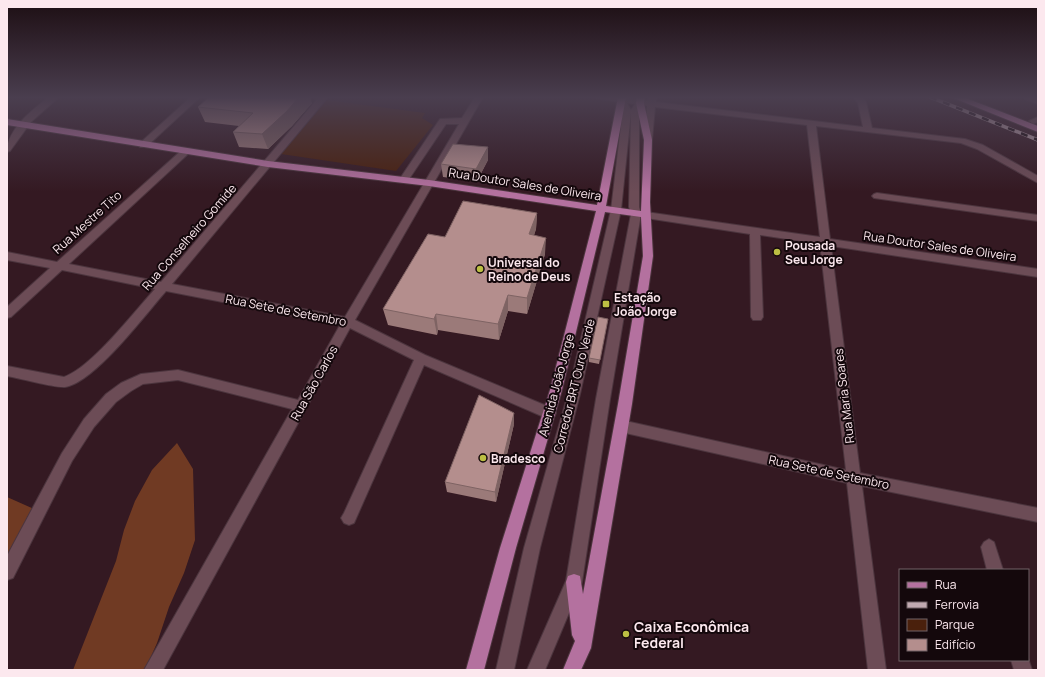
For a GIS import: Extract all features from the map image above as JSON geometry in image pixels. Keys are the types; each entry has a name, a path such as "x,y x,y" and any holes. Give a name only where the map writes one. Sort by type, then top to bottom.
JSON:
{"main road":[{"name":"Rua Doutor Sales de Oliveira","path":"51,129 268,164 429,182 601,209 616,210"},
{"name":"Avenida João Jorge","path":"475,670 508,548 549,413 601,209 616,129"},
{"path":"572,670 582,648 621,426 648,256 640,210 648,140 647,129"},
{"path":"616,210 640,210"},
{"path":"574,582 582,648"}],"street":[{"path":"7,149 20,129"},
{"path":"143,144 161,129"},
{"name":"Rua Conselheiro Gomide","path":"7,371 64,382 76,378 93,366 164,286 298,129"},
{"path":"404,180 438,129"},
{"name":"Rua São Carlos","path":"153,670 348,322 461,129"},
{"name":"Corredor BRT Ouro Verde","path":"505,670 532,548 574,394 616,210 625,129"},
{"path":"536,670 574,582 603,399 640,210 636,129"},
{"name":"Rua Maria Soares","path":"812,129 877,670"},
{"path":"857,129 972,143 1038,180"},
{"name":"Rua Mestre Tito","path":"7,314 59,265 186,151"},
{"path":"877,196 1038,218"},
{"name":"Rua Doutor Sales de Oliveira","path":"640,210 755,232 1038,273"},
{"path":"755,232 758,317"},
{"name":"Rua Sete de Setembro","path":"7,256 348,322 422,358 549,413"},
{"path":"349,518 422,358"},
{"path":"7,572 67,457 90,423 111,398 126,386 141,379 178,375 301,406"},
{"name":"Rua Sete de Setembro","path":"621,426 854,478 1038,515"},
{"path":"989,547 995,569"}],"green space":[{"path":"303,129 430,129 396,171 281,154"}],"shaded area":[{"path":"177,443 193,469 195,540 184,573 169,607 157,643 145,670 73,670 116,561 124,530 135,501 152,470"},
{"path":"7,497 43,513 24,539 7,554"}],"building":[{"path":"237,129 268,129 262,134 233,132"},
{"path":"453,144 488,147 476,169 441,164"},
{"name":"Universal do Reino de Deus","path":"463,201 537,213 529,234 546,238 527,298 508,295 498,324 436,314 434,319 383,309 428,234 445,237"},
{"path":"598,317 608,319 600,360 589,358"},
{"name":"Bradesco","path":"479,395 514,413 495,492 445,482"}],"railway":[{"path":"1009,129 1038,140"}],"place":[{"name":"Pousada Seu Jorge","path":"777,252"},
{"name":"Universal do Reino de Deus","path":"480,269"},
{"name":"Estação João Jorge","path":"606,304"},
{"name":"Bradesco","path":"483,458"},
{"name":"Caixa Econômica Federal","path":"626,634"}]}
